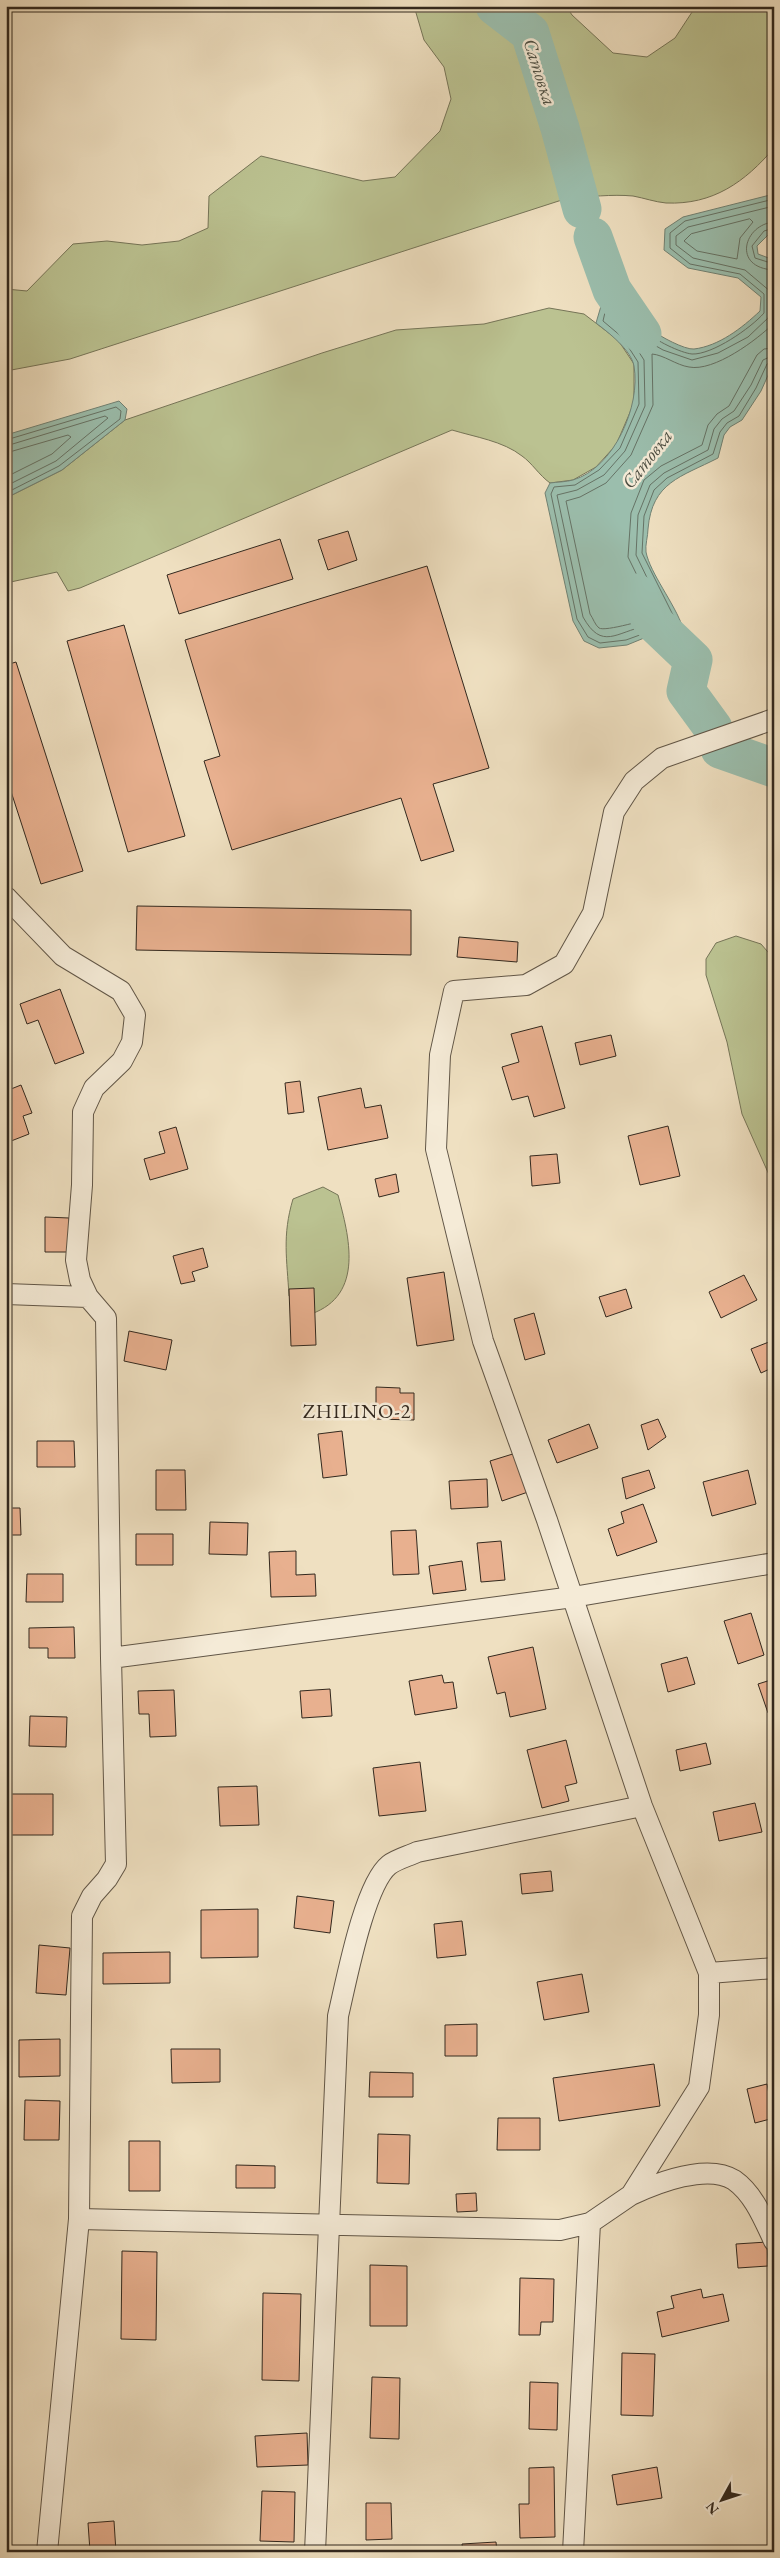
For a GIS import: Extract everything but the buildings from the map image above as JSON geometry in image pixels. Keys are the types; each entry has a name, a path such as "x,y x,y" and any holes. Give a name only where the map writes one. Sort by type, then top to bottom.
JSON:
{"street":[{"path":"631,2195 699,2087 709,2015 709,1973 642,1806 573,1597 483,1341 436,1149 440,1055 454,991 526,984 564,964 593,913 614,812 634,781 662,758 774,719"},
{"path":"6,897 63,956 122,991 135,1015 132,1042 122,1061 94,1088 83,1112 82,1185 76,1260 80,1280 88,1297 106,1318 116,1864 107,1879 92,1896 82,1916 79,2219 48,2552"},
{"path":"6,1294 88,1297"},
{"path":"111,1658 573,1597 774,1563"},
{"path":"315,2552 338,2016 354,1945 371,1892 389,1866 417,1852 642,1806"},
{"path":"709,1973 774,1968"},
{"path":"79,2219 328,2227 560,2230 590,2223 631,2195 662,2182 690,2175 716,2173 733,2180 745,2191 761,2214 774,2241"},
{"path":"573,2552 590,2223"}],"shaded area":[{"path":"414,6 566,6 572,15 613,53 647,57 675,38 696,6 774,6 774,148 752,171 739,181 727,189 699,200 683,203 666,203 625,195 568,198 70,359 6,371 6,289 27,291 73,244 107,241 142,245 179,241 208,228 209,196 261,156 363,181 395,177 440,131 451,99 444,67 424,40"},
{"path":"549,308 584,314 618,340 634,364 634,403 616,445 596,467 573,480 550,483 526,459 514,451 498,443 452,430 80,588 68,591 57,572 6,583 6,498 62,470 125,420 396,330 484,324"},
{"path":"736,936 761,944 774,959 774,1186 742,1114 727,1042 706,975 706,959 716,943"},
{"path":"323,1187 338,1195 349,1246 349,1263 346,1279 340,1293 328,1305 311,1314 289,1296 286,1248 287,1225 293,1199"}],"water":[{"path":"774,194 774,232 757,246 758,254 774,260 774,362 761,391 742,420 730,427 724,435 718,458 671,483 655,501 651,513 646,543 648,560 683,628 678,635 649,636 627,645 599,648 584,641 573,621 545,493 550,483 573,480 588,473 601,463 621,434 629,416 635,382 634,366 624,348 596,323 601,306 612,290 631,304 646,325 652,330 672,342 690,349 712,344 730,335 760,311 761,297 738,278 688,268 664,250 665,229 683,217"},
{"path":"119,401 127,409 125,420 62,470 6,498 6,435"}],"waterway":[{"name":"Сатовка","path":"495,6 530,33 560,128 582,209"},
{"name":"Сатовка","path":"593,237 612,290 642,334"},
{"name":"Сатовка","path":"636,593 651,620 693,660 686,691 713,728"},
{"name":"Сатовка","path":"720,749 774,768"}],"district":[{"name":"ZHILINO-2","path":"357,1411"}]}
